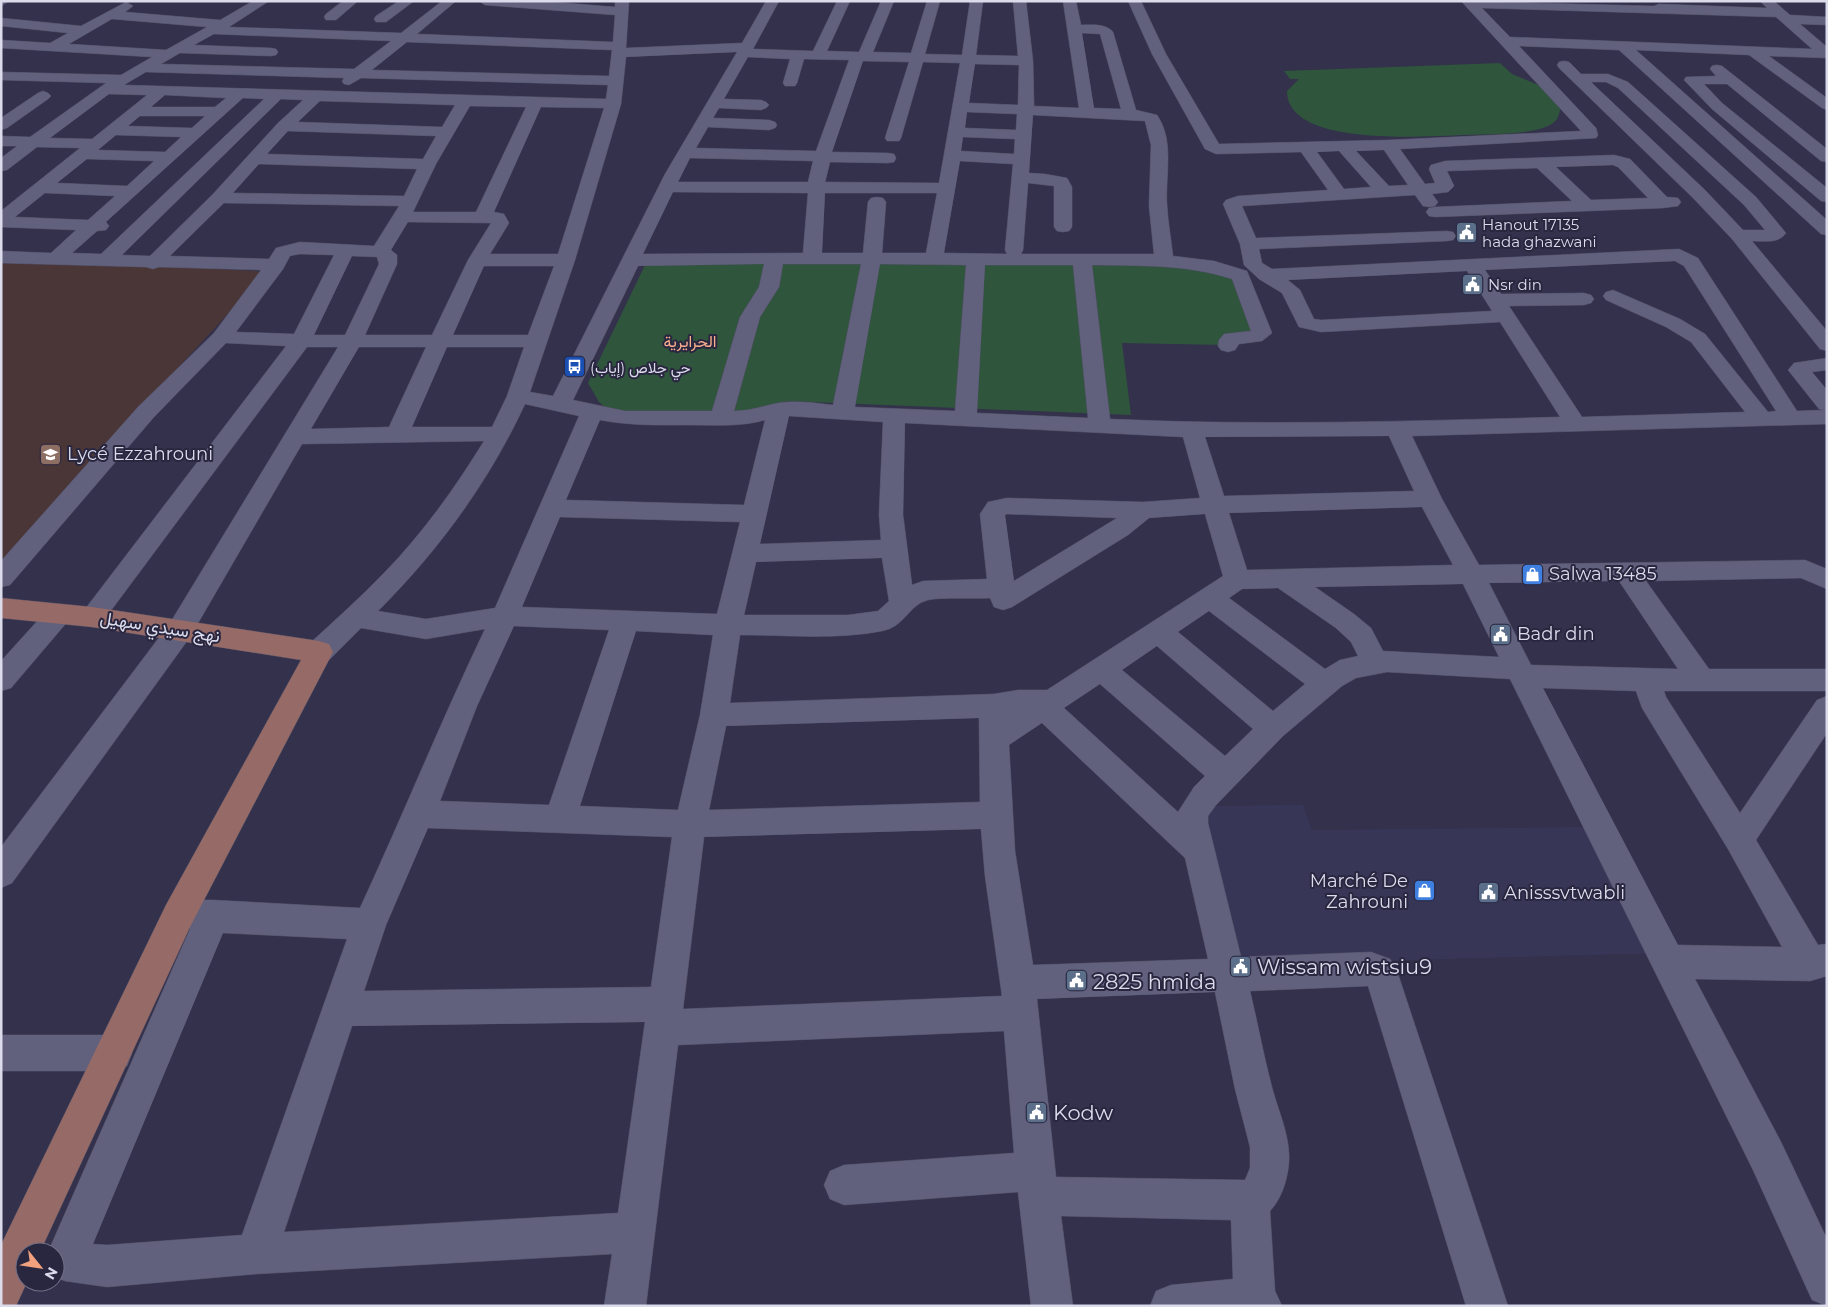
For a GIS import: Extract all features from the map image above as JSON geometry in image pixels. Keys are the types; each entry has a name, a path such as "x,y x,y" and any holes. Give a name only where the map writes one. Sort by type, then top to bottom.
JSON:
{"main road":[{"name":"نهج سيدي سهيل","path":"1,608 92,617 319,652"},
{"path":"43,1242 114,1054 195,916 319,652"}],"street":[{"path":"51,48 135,1"},
{"path":"351,18 327,17 352,1"},
{"path":"408,1 376,19 424,21"},
{"path":"153,263 219,198 284,126 356,75 450,1"},
{"path":"560,403 667,187 773,1"},
{"path":"817,56 844,1"},
{"path":"812,257 816,194 822,158 860,57 888,1"},
{"path":"893,138 934,1"},
{"path":"934,258 953,156 977,1"},
{"path":"1014,250 1026,110 1026,61 1019,1"},
{"path":"1069,1 1075,28 1080,76 1087,112"},
{"path":"1134,1 1159,54 1213,148 1224,151 1590,135 1590,131 1468,3"},
{"path":"1766,1 1826,54"},
{"path":"233,2 262,6"},
{"path":"1468,3 1658,6 1709,10 1787,20"},
{"path":"491,54 536,5"},
{"path":"1551,5 1563,26 1577,44"},
{"path":"1,166 106,89 172,51 244,13 262,6"},
{"path":"319,652 394,579 440,525 464,493 500,434 518,396 566,260 613,104 622,6 488,6"},
{"path":"1658,6 1673,23"},
{"path":"1809,6 1827,21"},
{"path":"1709,10 1724,24 1787,20 1827,21"},
{"path":"110,15 218,27 549,42 619,49 746,50 817,56 1026,61"},
{"path":"1,22 83,30"},
{"path":"436,53 468,27"},
{"path":"1075,28 1098,29 1106,32 1130,115"},
{"path":"1685,36 1697,49"},
{"path":"1506,41 1577,44 1629,60 1664,66"},
{"path":"547,81 549,42"},
{"path":"1,44 51,48 281,52"},
{"path":"1525,61 1564,65 1629,60 1697,49 1753,58 1773,65 1827,105"},
{"path":"363,54 381,54"},
{"path":"1753,58 1826,54"},
{"path":"790,83 798,55"},
{"path":"1525,61 1629,60 1827,230"},
{"path":"409,77 423,64"},
{"path":"1564,65 1699,194 1738,236 1827,345"},
{"path":"1708,65 1732,72 1827,157"},
{"path":"464,78 477,66"},
{"path":"142,68 547,81 615,81"},
{"path":"1732,72 1691,80 1718,106 1827,197"},
{"path":"1,76 123,79"},
{"path":"1577,78 1608,78 1623,85 1750,202 1777,233 1773,236 1738,236"},
{"path":"1790,78 1818,78"},
{"path":"106,89 323,97 613,104"},
{"path":"1,221 161,91"},
{"path":"55,259 239,94"},
{"path":"1810,94 1827,94"},
{"path":"105,261 277,95"},
{"path":"1,124 43,96"},
{"path":"380,252 406,209 428,164 465,101"},
{"path":"483,216 536,102"},
{"path":"714,103 760,105"},
{"path":"961,107 1087,112 1151,118 1158,134 1160,177 1158,199 1164,260"},
{"path":"137,111 220,112"},
{"path":"703,122 769,125"},
{"path":"284,126 447,132"},
{"path":"114,130 197,133"},
{"path":"957,132 1025,135"},
{"path":"1,141 33,142 170,157"},
{"path":"1389,145 1500,308 1575,423"},
{"path":"1305,146 1339,194"},
{"path":"1342,146 1384,191"},
{"path":"686,153 822,158 888,158"},
{"path":"953,156 1023,159"},
{"path":"254,159 428,164"},
{"path":"1249,244 1442,224 1587,206 1667,203 1619,160 1441,167 1437,169 1442,176 1444,187 1233,202 1232,206 1249,244 1253,265 1290,290 1304,321 1315,326 1584,299"},
{"path":"1542,163 1587,206"},
{"path":"1019,178 1061,182 1063,187 1064,227"},
{"path":"667,187 816,194 946,195"},
{"path":"43,188 130,191"},
{"path":"710,201 816,194 877,202 946,195"},
{"path":"219,198 406,209 498,218 500,223 477,260 397,434"},
{"path":"843,413 872,259 877,202"},
{"path":"1,221 91,226 142,225"},
{"path":"1442,224 1521,223"},
{"path":"1,578 146,412 221,337 276,265 283,252 294,248 380,252 388,255 388,264 352,341 180,630 1,873"},
{"path":"92,617 301,341 318,303 346,250"},
{"path":"1290,290 1473,271 1673,255 1687,258 1791,418"},
{"path":"1,257 153,263 276,265"},
{"path":"632,260 812,257 872,259 1082,259 1164,260 1214,267 1240,275 1262,333 1255,336 1231,338 1228,346"},
{"path":"721,419 750,318 769,286 775,258"},
{"path":"966,417 976,258"},
{"path":"1082,259 1100,425"},
{"path":"477,260 566,260"},
{"path":"1266,275 1473,271"},
{"path":"1613,296 1674,323 1698,338 1762,419"},
{"path":"221,337 301,341 536,341"},
{"path":"1827,364 1799,368 1827,404"},
{"path":"518,396 560,403 592,412 626,418 721,419 756,417 779,410 801,409 843,413 966,417 1192,430 1398,429 1827,417"},
{"path":"625,1306 690,824 714,714 728,625 779,410"},
{"path":"256,1254 369,924 419,814 463,706 592,412"},
{"path":"894,414 891,515 902,603"},
{"path":"1398,429 1430,499 1471,574 1767,1156 1827,1285"},
{"path":"1192,430 1238,580"},
{"path":"296,437 397,434 500,434"},
{"path":"1143,510 1119,529 1003,600 992,514 997,508 1143,510 1214,505 1430,499"},
{"path":"550,508 755,514"},
{"path":"745,553 894,549"},
{"path":"994,740 1238,580 1471,574 1805,570 1827,580"},
{"path":"1626,572 1701,680"},
{"path":"1283,579 1361,635 1375,663"},
{"path":"356,617 426,629 504,616 728,625 848,626 883,621 892,616 902,603 923,590 1001,588"},
{"path":"1210,598 1325,684"},
{"path":"1,680 59,614"},
{"path":"560,820 626,620"},
{"path":"1159,632 1274,728"},
{"path":"844,1185 1037,1183 1250,1201 1259,1196 1264,1184 1270,1154 1256,1103 1230,975 1192,823 1193,813 1205,796 1274,728 1325,684 1350,668 1375,663 1405,662 1647,680 1827,680"},
{"path":"1102,669 1227,776"},
{"path":"1647,680 1652,700 1818,962"},
{"path":"714,714 994,706 1018,702 1049,704 1199,851"},
{"path":"994,706 995,815 1005,900 1020,998 1037,1183 1052,1306"},
{"path":"1739,839 1827,708"},
{"path":"419,814 690,824 995,815"},
{"path":"45,1242 195,916 369,924"},
{"path":"1668,962 1818,962"},
{"path":"340,1009 664,1016 1020,998 1230,975 1371,969 1382,975 1487,1306"},
{"path":"1,1053 114,1054"},
{"path":"1171,1306 1258,1302 1250,1201"},
{"path":"65,1267 107,1266 256,1254 636,1232"}],"shaded area":[{"path":"18,259 255,271 264,275 146,402 1,571 1,262"},
{"name":"Marché De Zahrouni","path":"1303,805 1312,830 1596,827 1660,953 1237,965 1201,806"}],"green space":[{"path":"1500,63 1512,74 1541,86 1559,105 1560,112 1554,122 1545,127 1522,132 1420,137 1362,135 1333,130 1309,122 1293,109 1287,91 1299,79 1290,79 1284,71"},
{"path":"1105,262 1237,273 1259,334 1224,345 1122,343 1131,415 787,401 757,414 610,412 599,402 588,383 646,263"}],"place":[{"name":"Hanout 17135 hada ghazwani","path":"1466,233"},
{"name":"Nsr din","path":"1472,284"},
{"name":"حي جلاص (إياب)","path":"574,367"},
{"name":"Lycé Ezzahrouni","path":"51,454"},
{"name":"Salwa 13485","path":"1533,574"},
{"name":"Badr din","path":"1501,634"},
{"name":"Marché De Zahrouni","path":"1424,891"},
{"name":"Anisssvtwabli","path":"1488,893"},
{"name":"Wissam wistsiu9","path":"1241,966"},
{"name":"2825 hmida","path":"1077,981"},
{"name":"Kodw","path":"1037,1112"}],"district":[{"name":"الحرايرية","path":"690,341"}]}
